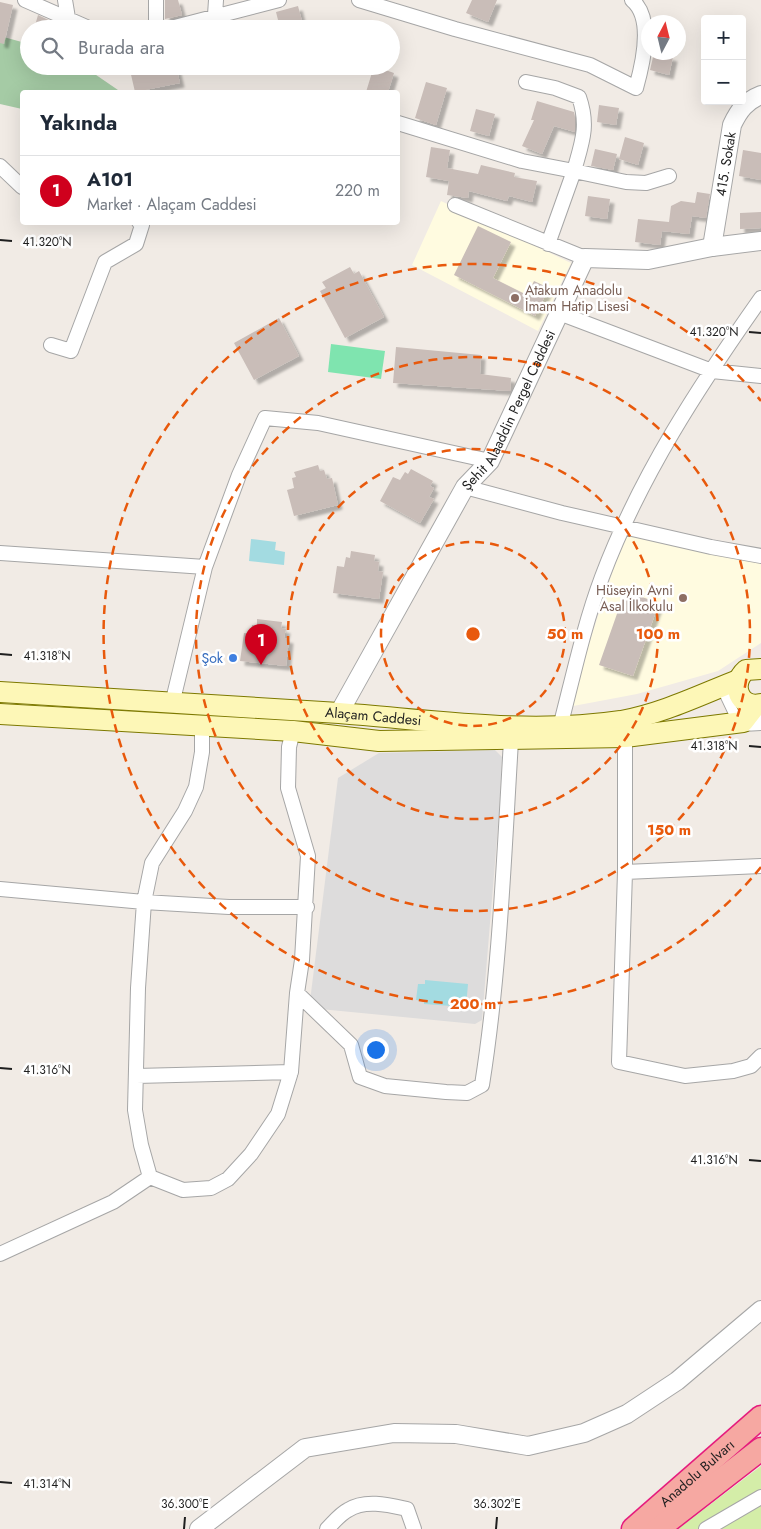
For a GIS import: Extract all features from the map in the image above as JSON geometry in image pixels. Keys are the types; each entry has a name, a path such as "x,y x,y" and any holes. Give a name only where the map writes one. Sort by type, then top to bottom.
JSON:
{"highway":[{"name":"Anadolu Bulvarı","path":"633,1529 761,1417"},
{"name":"Anadolu Bulvarı","path":"661,1528 761,1449"}],"main road":[{"name":"Alaçam Caddesi","path":"0,692 339,713 442,723 560,727 622,721 676,705 742,675"},
{"path":"742,675 737,686 740,697 750,705 752,715"},
{"name":"Alaçam Caddesi","path":"0,714 293,731 379,741 511,741 625,738 752,715"}],"street":[{"path":"25,0 72,20"},
{"path":"65,0 68,18"},
{"path":"156,0 156,20"},
{"path":"215,16 216,0"},
{"path":"200,20 279,0"},
{"path":"359,0 455,29 590,65 636,88 646,23 640,7 632,0"},
{"path":"526,82 555,88 579,97 585,113 585,132 574,171 548,244"},
{"name":"415. Sokak","path":"712,248 732,125 739,111 750,99 761,95"},
{"path":"400,124 522,161 626,182 646,183 669,176"},
{"path":"0,166 20,185"},
{"path":"456,205 585,258 648,260 761,241"},
{"path":"51,345 71,351 105,262 136,244 141,225"},
{"name":"Şehit Alaaddin Pergel Caddesi","path":"339,713 465,487 490,461 585,258"},
{"path":"560,727 601,578 623,526 665,443 761,298"},
{"path":"559,313 712,372 761,376"},
{"path":"172,704 205,568 239,475 265,418 318,423 490,461"},
{"path":"465,487 529,505 711,547 761,556"},
{"path":"0,553 205,568"},
{"path":"150,1176 141,1145 135,1110 144,902 152,863 185,811 196,787 202,752 202,725"},
{"path":"150,1176 183,1190 194,1191 211,1188 228,1179 251,1154 278,1114 291,1072 297,993 307,907 308,856 288,788 289,747 293,731"},
{"path":"625,738 619,1062 684,1076 734,1071 751,1066 761,1056"},
{"path":"297,993 351,1045 360,1077 385,1086 446,1092 467,1093 482,1085 489,1041 502,886 511,741"},
{"path":"624,872 761,866"},
{"path":"0,889 144,902 229,907 307,907"},
{"path":"136,1076 291,1072"},
{"path":"0,1254 113,1202 150,1176"},
{"path":"200,1529 305,1448 394,1433 456,1434 528,1446 584,1433 627,1414 677,1381 761,1310"},
{"path":"706,1529 761,1497"},
{"path":"327,1529 348,1510 363,1504 389,1505 407,1509 414,1529"}],"shaded area":[{"name":"Atakum Anadolu İmam Hatip Lisesi","path":"441,201 571,263 538,331 412,265"},
{"name":"Hüseyin Avni Asal İlkokulu","path":"652,527 761,553 761,643 718,671 637,694 568,707 624,537"},
{"path":"495,750 502,757 482,1020 475,1024 320,1009 310,1001 338,778 379,753"}],"green space":[{"path":"0,36 20,42 20,75 96,75 118,90 20,90 20,109 0,104"},
{"path":"331,344 385,351 381,379 328,372"},
{"path":"761,1466 761,1529 678,1529"}],"water":[{"path":"251,539 276,542 275,550 285,552 284,565 249,561"},
{"path":"425,980 468,984 466,1007 424,1004 424,1001 416,1000 418,984 425,984"}],"building":[{"path":"165,0 178,0 182,15 165,19"},
{"path":"472,0 497,0 488,22 466,13"},
{"path":"0,2 13,5 4,44 0,43"},
{"path":"298,6 302,20 278,20 276,12"},
{"path":"38,15 48,20 37,20"},
{"path":"652,60 672,60 669,75 650,70"},
{"path":"131,75 178,75 180,83 145,90 135,90"},
{"path":"371,75 393,75 389,90 367,90"},
{"path":"426,82 447,88 436,125 415,118"},
{"path":"537,101 574,112 575,118 575,132 554,126 542,154 522,146 534,120 531,120"},
{"path":"599,105 619,108 616,125 597,122"},
{"path":"476,109 495,114 489,136 470,131"},
{"path":"625,137 644,143 638,165 619,159"},
{"path":"431,147 450,150 447,168 478,174 481,165 515,173 514,177 537,181 532,202 509,196 507,201 469,191 468,198 447,195 449,181 426,177"},
{"path":"595,149 617,154 613,170 591,166"},
{"path":"743,150 761,153 761,180 739,176"},
{"path":"697,192 710,194 706,218 692,216 689,234 662,231 660,245 635,242 638,219 669,222 671,206 681,201 695,203"},
{"path":"588,196 610,199 607,219 585,216"},
{"path":"761,212 761,228 740,229 740,213"},
{"path":"478,226 511,242 493,278 527,295 534,281 549,288 535,316 454,275"},
{"path":"350,267 354,274 359,271 384,317 345,338 320,291 326,288 322,282"},
{"path":"279,318 299,356 254,380 234,343"},
{"path":"396,347 481,355 480,374 511,378 510,391 393,383"},
{"path":"318,465 320,471 324,470 327,479 332,478 338,505 294,516 287,490 294,488 292,478 296,477 294,472"},
{"path":"411,469 433,481 430,486 434,488 429,497 434,499 420,523 380,501 393,477 400,480 405,472 408,474"},
{"path":"351,551 375,555 374,561 379,562 378,571 383,572 379,599 333,593 337,566 344,567 346,557 350,558"},
{"path":"625,591 659,603 633,676 599,665"},
{"path":"257,619 282,622 281,628 286,629 284,638 289,639 286,666 240,661 244,633 251,634 252,625 257,625"}],"place":[{"name":"Atakum Anadolu İmam Hatip Lisesi","path":"515,298"},
{"name":"Hüseyin Avni Asal İlkokulu","path":"683,598"},
{"name":"Şok","path":"233,658"},
{"name":"A101","path":"261,665"}]}
